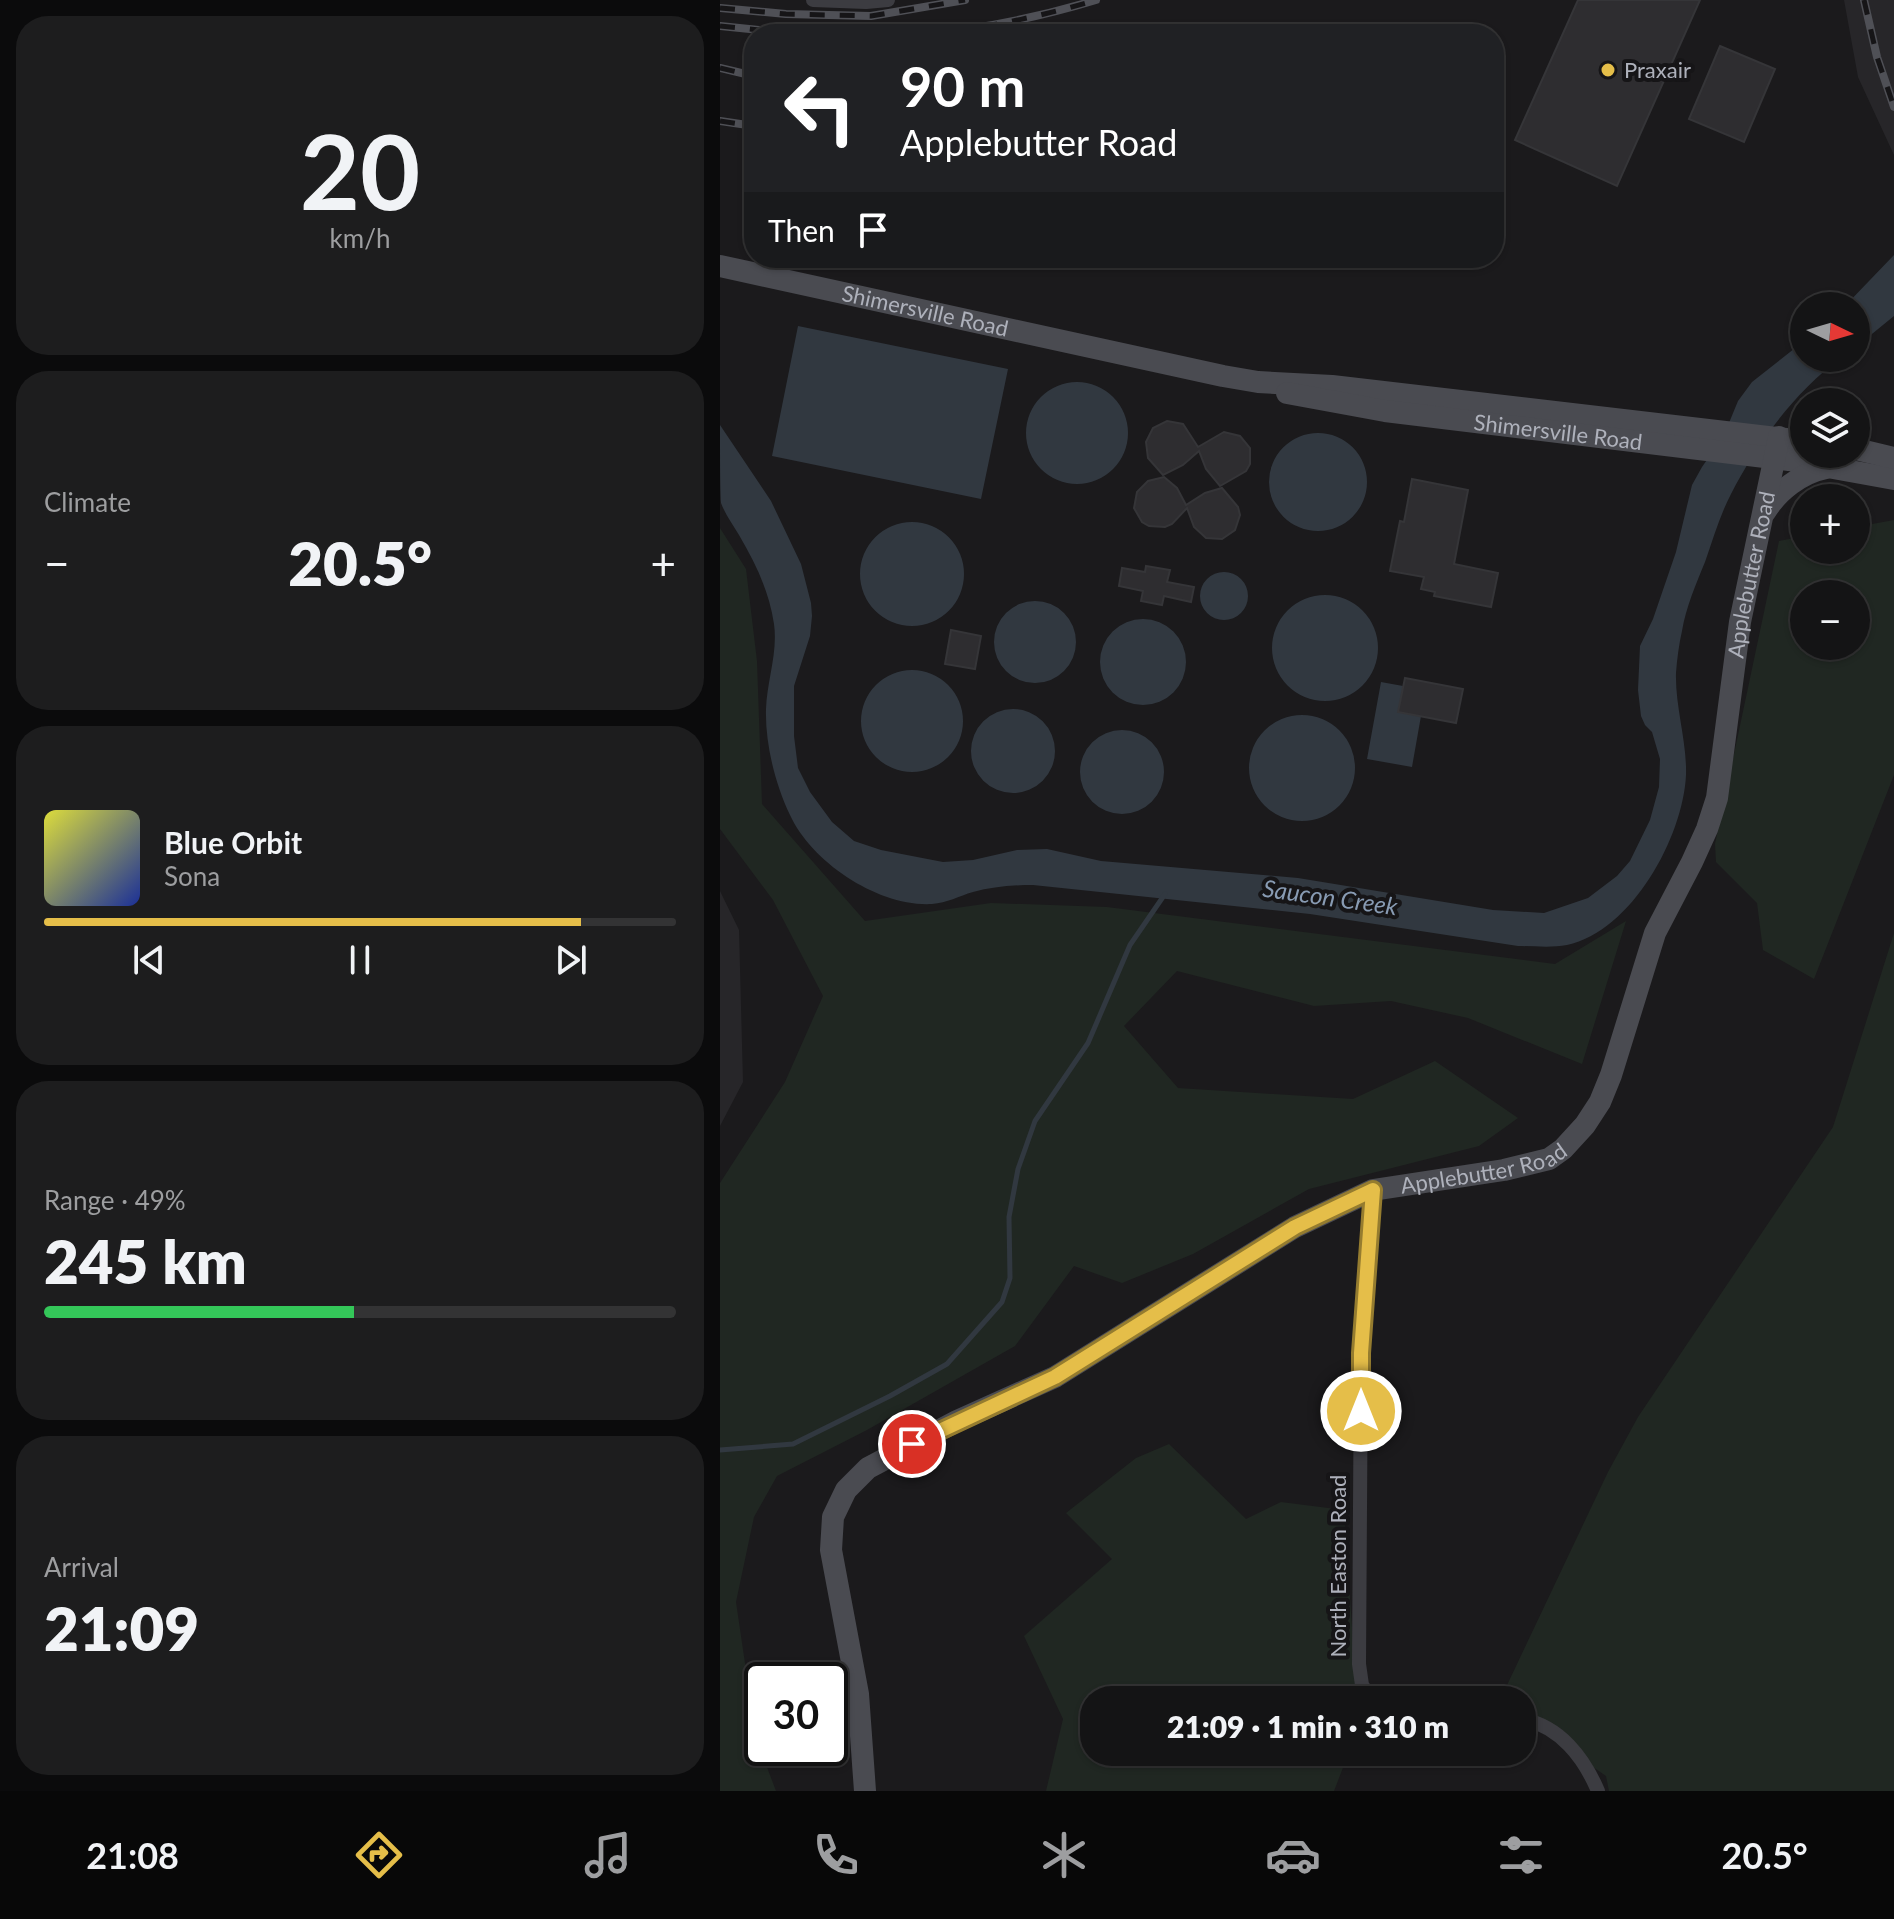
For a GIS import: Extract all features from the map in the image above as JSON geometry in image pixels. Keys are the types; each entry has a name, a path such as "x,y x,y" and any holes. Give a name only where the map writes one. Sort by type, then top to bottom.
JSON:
{"street":[{"path":"813,0 888,0"},
{"name":"Shimersville Road","path":"720,266 1223,376 1258,382 1332,386 1790,455"},
{"name":"Shimersville Road","path":"1781,452 1790,448"},
{"name":"Applebutter Road","path":"865,1791 858,1694 831,1550 833,1517 846,1490 868,1468 957,1421 1055,1377 1295,1227 1373,1190 1504,1170 1549,1159 1577,1136 1600,1102 1655,933 1692,862 1717,798 1740,622 1761,520 1781,452"},
{"path":"1870,452 1894,458"},
{"path":"1761,520 1784,490 1810,473 1827,468"},
{"name":"Shimersville Road","path":"1835,468 1894,479"},
{"name":"North Easton Road","path":"1363,1686 1359,1664 1361,1353 1373,1190"},
{"path":"1536,1724 1570,1746 1584,1762 1598,1791"}],"shaded area":[{"path":"1844,0 1894,0 1894,155 1858,77"},
{"path":"1894,520 1894,775 1814,979 1763,950 1757,903 1716,862 1715,844 1779,541 1790,539 1790,564 1870,564 1870,524"},
{"path":"720,528 746,569 757,661 762,804 865,921 991,903 1107,907 1555,964 1626,921 1582,1064 1468,1018 1391,1001 1314,1006 1177,971 1124,1026 1178,1088 1353,1099 1435,1061 1518,1118 1479,1146 1309,1189 1193,1254 1122,1283 1074,1266 1015,1346 867,1430 777,1476 754,1517 736,1602 745,1662 744,1766 767,1766 776,1791 720,1791 720,1183 785,1082 823,996 773,900 720,829"},
{"path":"720,891 739,930 743,1082 720,1126"},
{"path":"1894,933 1894,1791 1609,1791 1606,1776 1536,1728 1536,1686 1507,1686 1608,1472 1638,1417 1833,1127"},
{"path":"1169,1444 1246,1519 1281,1502 1344,1510 1356,1686 1080,1686 1080,1766 1344,1766 1334,1791 1046,1791 1063,1719 1024,1636 1112,1559 1066,1513 1136,1458"}],"water":[{"path":"1894,255 1894,316 1870,336 1870,292 1858,292"},
{"path":"798,326 1008,369 981,499 772,456"},
{"name":"Saucon Creek","path":"1790,352 1790,372 1823,372 1806,388 1790,388 1790,406 1752,457 1723,510 1686,613 1679,646 1677,698 1686,775 1675,826 1650,878 1613,921 1591,936 1561,946 1518,946 1310,914 1033,885 987,889 932,904 912,903 870,890 849,879 814,850 790,815 776,777 767,736 766,709 775,645 774,624 761,578 721,503 720,425 771,501 801,564 812,616 810,636 794,686 794,736 798,768 810,792 832,822 854,841 881,850 943,862 973,860 1017,850 1047,849 1101,861 1298,878 1493,910 1544,913 1588,898 1617,876 1630,861 1650,820 1659,787 1660,759 1652,732 1641,716 1638,690 1640,646 1653,619 1676,552 1692,485 1724,435 1738,401 1752,382"},
{"path":"1077,382 1096,386 1113,397 1124,414 1128,433 1124,452 1113,469 1096,480 1077,484 1058,480 1041,469 1030,452 1026,433 1030,414 1041,397 1058,386"},
{"path":"1308,433 1328,433 1353,447 1364,463 1367,482 1364,501 1353,517 1328,531 1308,531 1291,523 1277,509 1269,492 1269,472 1277,455 1291,441"},
{"path":"912,522 932,526 949,537 960,554 964,574 960,594 949,611 932,622 912,626 892,622 875,611 864,594 860,574 864,554 875,537 892,526"},
{"path":"1224,572 1241,579 1248,596 1241,613 1224,620 1207,613 1200,596 1207,579"},
{"path":"1325,595 1345,599 1363,610 1374,628 1378,648 1374,668 1363,686 1345,697 1325,701 1305,697 1287,686 1276,668 1272,648 1276,628 1287,610 1305,599"},
{"path":"1027,601 1043,601 1058,608 1069,619 1076,642 1073,658 1064,671 1043,683 1027,683 1012,676 1001,665 994,650 994,634 1001,619 1012,608"},
{"path":"1143,619 1159,623 1173,632 1182,646 1186,662 1182,678 1173,692 1159,701 1143,705 1127,701 1113,692 1104,678 1100,662 1104,646 1113,632 1127,623"},
{"path":"912,670 932,674 948,685 959,701 963,721 959,741 948,757 932,768 912,772 892,768 876,757 865,741 861,721 865,701 876,685 892,674"},
{"path":"1381,682 1403,686 1399,712 1421,716 1412,767 1367,759"},
{"path":"1005,709 1021,709 1037,716 1048,727 1055,751 1052,767 1043,781 1021,793 1005,793 989,786 978,775 971,759 971,743 978,727 989,716"},
{"path":"1302,715 1322,719 1339,731 1351,748 1355,768 1351,788 1339,805 1322,817 1302,821 1282,817 1265,805 1253,788 1249,768 1253,748 1265,731 1282,719"},
{"path":"1122,730 1138,733 1152,742 1161,756 1164,772 1161,788 1152,802 1138,811 1122,814 1106,811 1092,802 1083,788 1080,772 1083,756 1092,742 1106,733"}],"building":[{"name":"Praxair","path":"1578,0 1700,0 1617,186 1515,140"},
{"path":"1720,46 1775,69 1744,142 1689,119"},
{"path":"1167,421 1183,424 1198,447 1224,432 1240,436 1250,448 1250,464 1246,471 1220,486 1206,469 1199,451 1183,465 1163,475 1148,458 1146,442 1153,428"},
{"path":"1164,477 1177,488 1186,505 1205,493 1222,488 1238,507 1240,515 1235,530 1222,539 1206,538 1194,527 1187,508 1165,527 1149,526 1142,522 1134,508 1137,492 1148,481"},
{"path":"1412,479 1468,490 1454,564 1498,573 1491,607 1434,596 1435,592 1421,589 1424,577 1390,571"},
{"path":"1146,566 1170,570 1167,582 1194,587 1191,602 1164,596 1162,605 1141,601 1143,591 1119,586 1122,568 1145,572"},
{"path":"951,630 981,636 975,669 945,664"},
{"path":"1405,678 1463,689 1456,723 1398,712"}],"waterway":[{"path":"720,1450 793,1444 890,1396 947,1364 1002,1302 1010,1278 1009,1217 1018,1169 1035,1121 1088,1043 1130,945 1165,894"}],"railway":[{"path":"720,8 786,14 871,16 965,0"},
{"path":"998,24 1096,0"},
{"path":"1864,0 1877,57 1894,107"},
{"path":"720,26 744,28"},
{"path":"720,68 744,74"},
{"path":"720,121 744,125"}],"place":[{"name":"Praxair","path":"1608,70"}],"route":[{"path":"912,1444 1055,1377 1295,1227 1373,1190 1361,1353 1361,1411"}]}
